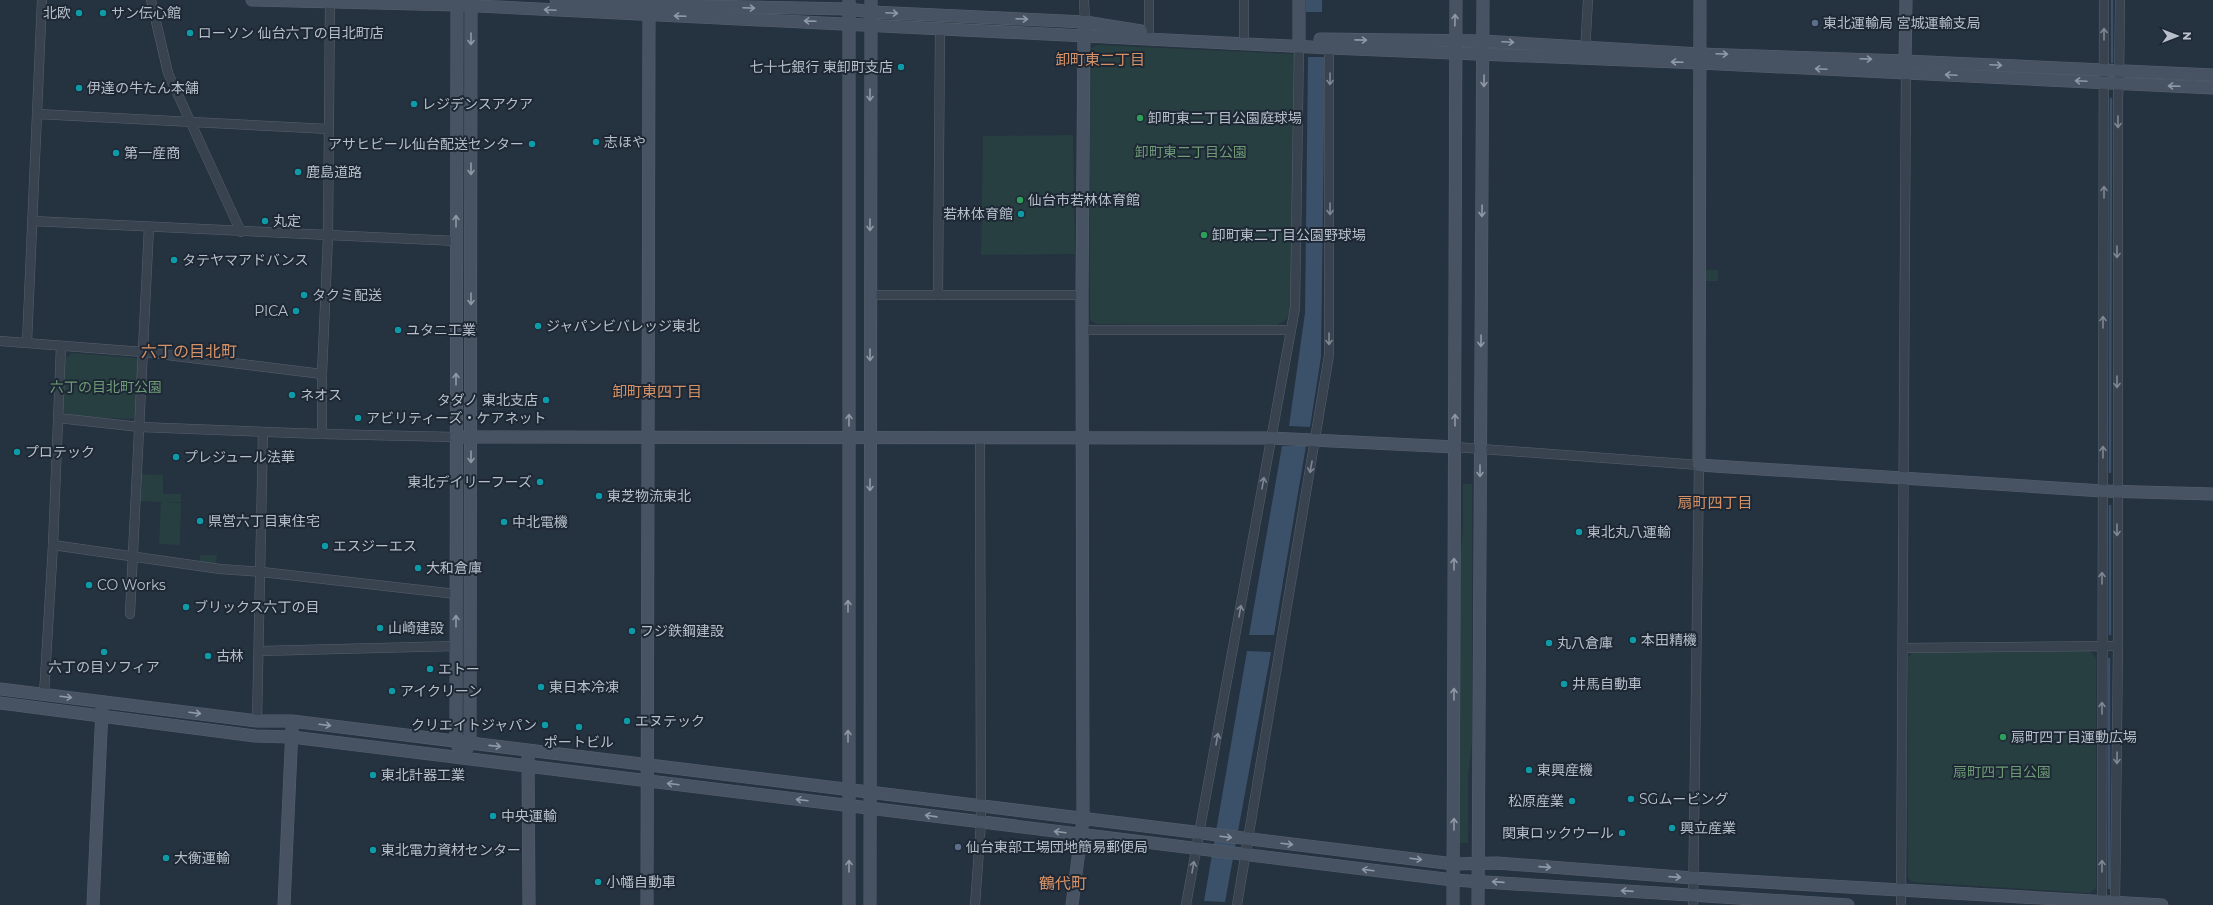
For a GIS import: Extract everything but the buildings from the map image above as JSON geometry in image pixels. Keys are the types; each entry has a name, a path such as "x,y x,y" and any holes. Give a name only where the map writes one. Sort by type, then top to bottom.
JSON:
{"street":[{"path":"27,342 42,0"},
{"path":"151,0 168,73 192,121 241,232"},
{"path":"252,0 649,6 849,4 871,18 940,29 1299,42"},
{"path":"556,0 649,6 849,23 871,18 1084,22 1149,32 1244,37 1455,54 1484,55 1585,53 1700,58 1906,73 2104,77"},
{"path":"870,905 871,0"},
{"path":"1072,905 1083,819 1082,295 1084,0"},
{"path":"1149,0 1149,32"},
{"path":"1244,0 1244,37"},
{"path":"1186,905 1196,849 1203,834 1271,438 1296,308 1299,0"},
{"path":"1453,905 1456,0"},
{"path":"1478,905 1480,448 1484,55 1483,0"},
{"path":"1585,53 1588,0"},
{"path":"1693,900 1699,465 1700,0"},
{"path":"1901,905 1906,0"},
{"path":"2101,903 2104,0"},
{"path":"2115,904 2118,646 2118,96 2120,78 2120,0"},
{"path":"322,434 322,374 328,236 330,2"},
{"path":"457,3 456,741 462,757"},
{"path":"462,757 470,743 471,3"},
{"path":"849,4 849,905"},
{"path":"647,905 646,763 649,6"},
{"path":"938,295 940,29"},
{"path":"1329,44 1483,41 1585,53"},
{"path":"1237,905 1316,440 1329,355 1329,44"},
{"path":"1700,58 1905,60 2120,78 2213,88"},
{"path":"2120,78 2213,75"},
{"path":"38,114 329,129"},
{"path":"32,221 456,241"},
{"path":"130,614 149,227"},
{"path":"870,295 1082,295"},
{"path":"1082,330 1291,330"},
{"path":"0,341 143,352 322,374"},
{"path":"44,694 53,546 61,346"},
{"path":"58,418 140,427 322,434 456,437 1271,438 1480,448 1699,465 2103,491 2213,494"},
{"path":"257,721 262,572 263,432"},
{"path":"975,905 981,823 980,438"},
{"path":"53,546 220,569 262,572 456,594"},
{"path":"260,651 456,646"},
{"path":"1903,648 2118,646"},
{"path":"0,689 257,721 292,721 646,763 848,790 871,791 1083,819 1454,864 1478,862 1693,878 2115,904 2162,905"},
{"path":"93,905 103,702"},
{"path":"0,703 255,736 292,737 462,757 981,823 1453,880 1693,900 1848,905"},
{"path":"284,905 292,721"},
{"path":"528,750 529,905"}],"green space":[{"name":"卸町東二丁目公園","path":"1097,45 1294,54 1291,307 1287,319 1277,325 1097,324 1090,320 1089,50"},
{"path":"1073,135 1075,254 981,255 983,136"},
{"path":"1703,270 1718,270 1718,281 1703,281"},
{"name":"六丁の目北町公園","path":"72,353 136,358 139,362 136,412 133,419 68,416 62,410 65,359"},
{"path":"140,474 163,475 163,494 181,494 181,502 166,502 181,503 180,545 159,544 161,502 140,501"},
{"path":"1463,484 1472,484 1472,742 1468,778 1468,843 1459,843 1460,559 1463,528"},
{"path":"200,555 217,555 216,564 200,562"},
{"name":"扇町四丁目公園","path":"2090,651 2096,658 2096,888 2090,893 1912,882 1908,878 1908,657 1913,652"}],"water":[{"path":"1306,0 1322,0 1322,12 1306,12"},
{"path":"1308,57 1325,57 1321,357 1310,427 1289,426 1305,313"},
{"path":"1282,446 1306,446 1274,635 1249,635"},
{"path":"1247,651 1271,652 1225,902 1204,901"}],"waterway":[{"path":"2112,0 2112,62"},
{"path":"2110,472 2111,99"},
{"path":"2110,506 2110,634"},
{"path":"2109,659 2109,888"}],"place":[{"name":"北欧","path":"79,13"},
{"name":"サン伝心館","path":"103,13"},
{"name":"東北運輸局 宮城運輸支局","path":"1815,23"},
{"name":"ローソン 仙台六丁の目北町店","path":"190,33"},
{"name":"七十七銀行 東卸町支店","path":"901,67"},
{"name":"伊達の牛たん本舗","path":"79,88"},
{"name":"レジデンスアクア","path":"414,104"},
{"name":"卸町東二丁目公園庭球場","path":"1140,118"},
{"name":"志ほや","path":"596,142"},
{"name":"アサヒビール仙台配送センター","path":"532,144"},
{"name":"第一産商","path":"116,153"},
{"name":"鹿島道路","path":"298,172"},
{"name":"仙台市若林体育館","path":"1020,200"},
{"name":"若林体育館","path":"1021,214"},
{"name":"丸定","path":"265,221"},
{"name":"卸町東二丁目公園野球場","path":"1204,235"},
{"name":"タテヤマアドバンス","path":"174,260"},
{"name":"タクミ配送","path":"304,295"},
{"name":"PICA","path":"296,311"},
{"name":"ジャパンビバレッジ東北","path":"538,326"},
{"name":"ユタニ工業","path":"398,330"},
{"name":"ネオス","path":"292,395"},
{"name":"タダノ 東北支店","path":"546,400"},
{"name":"アビリティーズ・ケアネット","path":"358,418"},
{"name":"プロテック","path":"17,452"},
{"name":"プレジュール法華","path":"176,457"},
{"name":"東北デイリーフーズ","path":"540,482"},
{"name":"東芝物流東北","path":"599,496"},
{"name":"県営六丁目東住宅","path":"200,521"},
{"name":"中北電機","path":"504,522"},
{"name":"東北丸八運輸","path":"1579,532"},
{"name":"エスジーエス","path":"325,546"},
{"name":"大和倉庫","path":"418,568"},
{"name":"CO Works","path":"89,585"},
{"name":"ブリックス六丁の目","path":"186,607"},
{"name":"山崎建設","path":"380,628"},
{"name":"フジ鉄鋼建設","path":"632,631"},
{"name":"本田精機","path":"1633,640"},
{"name":"丸八倉庫","path":"1549,643"},
{"name":"六丁の目ソフィア","path":"104,652"},
{"name":"古林","path":"208,656"},
{"name":"エトー","path":"430,669"},
{"name":"井馬自動車","path":"1564,684"},
{"name":"東日本冷凍","path":"541,687"},
{"name":"アイクリーン","path":"392,691"},
{"name":"エヌテック","path":"627,721"},
{"name":"クリエイトジャパン","path":"545,725"},
{"name":"ポートビル","path":"579,727"},
{"name":"扇町四丁目運動広場","path":"2003,737"},
{"name":"東興産機","path":"1529,770"},
{"name":"東北計器工業","path":"373,775"},
{"name":"SGムービング","path":"1631,799"},
{"name":"松原産業","path":"1572,801"},
{"name":"中央運輸","path":"493,816"},
{"name":"興立産業","path":"1672,828"},
{"name":"関東ロックウール","path":"1622,833"},
{"name":"仙台東部工場団地簡易郵便局","path":"958,847"},
{"name":"東北電力資材センター","path":"373,850"},
{"name":"大衡運輸","path":"166,858"},
{"name":"小幡自動車","path":"598,882"}],"district":[{"name":"卸町東二丁目","path":"1100,60"},
{"name":"六丁の目北町","path":"189,351"},
{"name":"卸町東四丁目","path":"657,392"},
{"name":"扇町四丁目","path":"1715,503"},
{"name":"鶴代町","path":"1063,883"}]}
